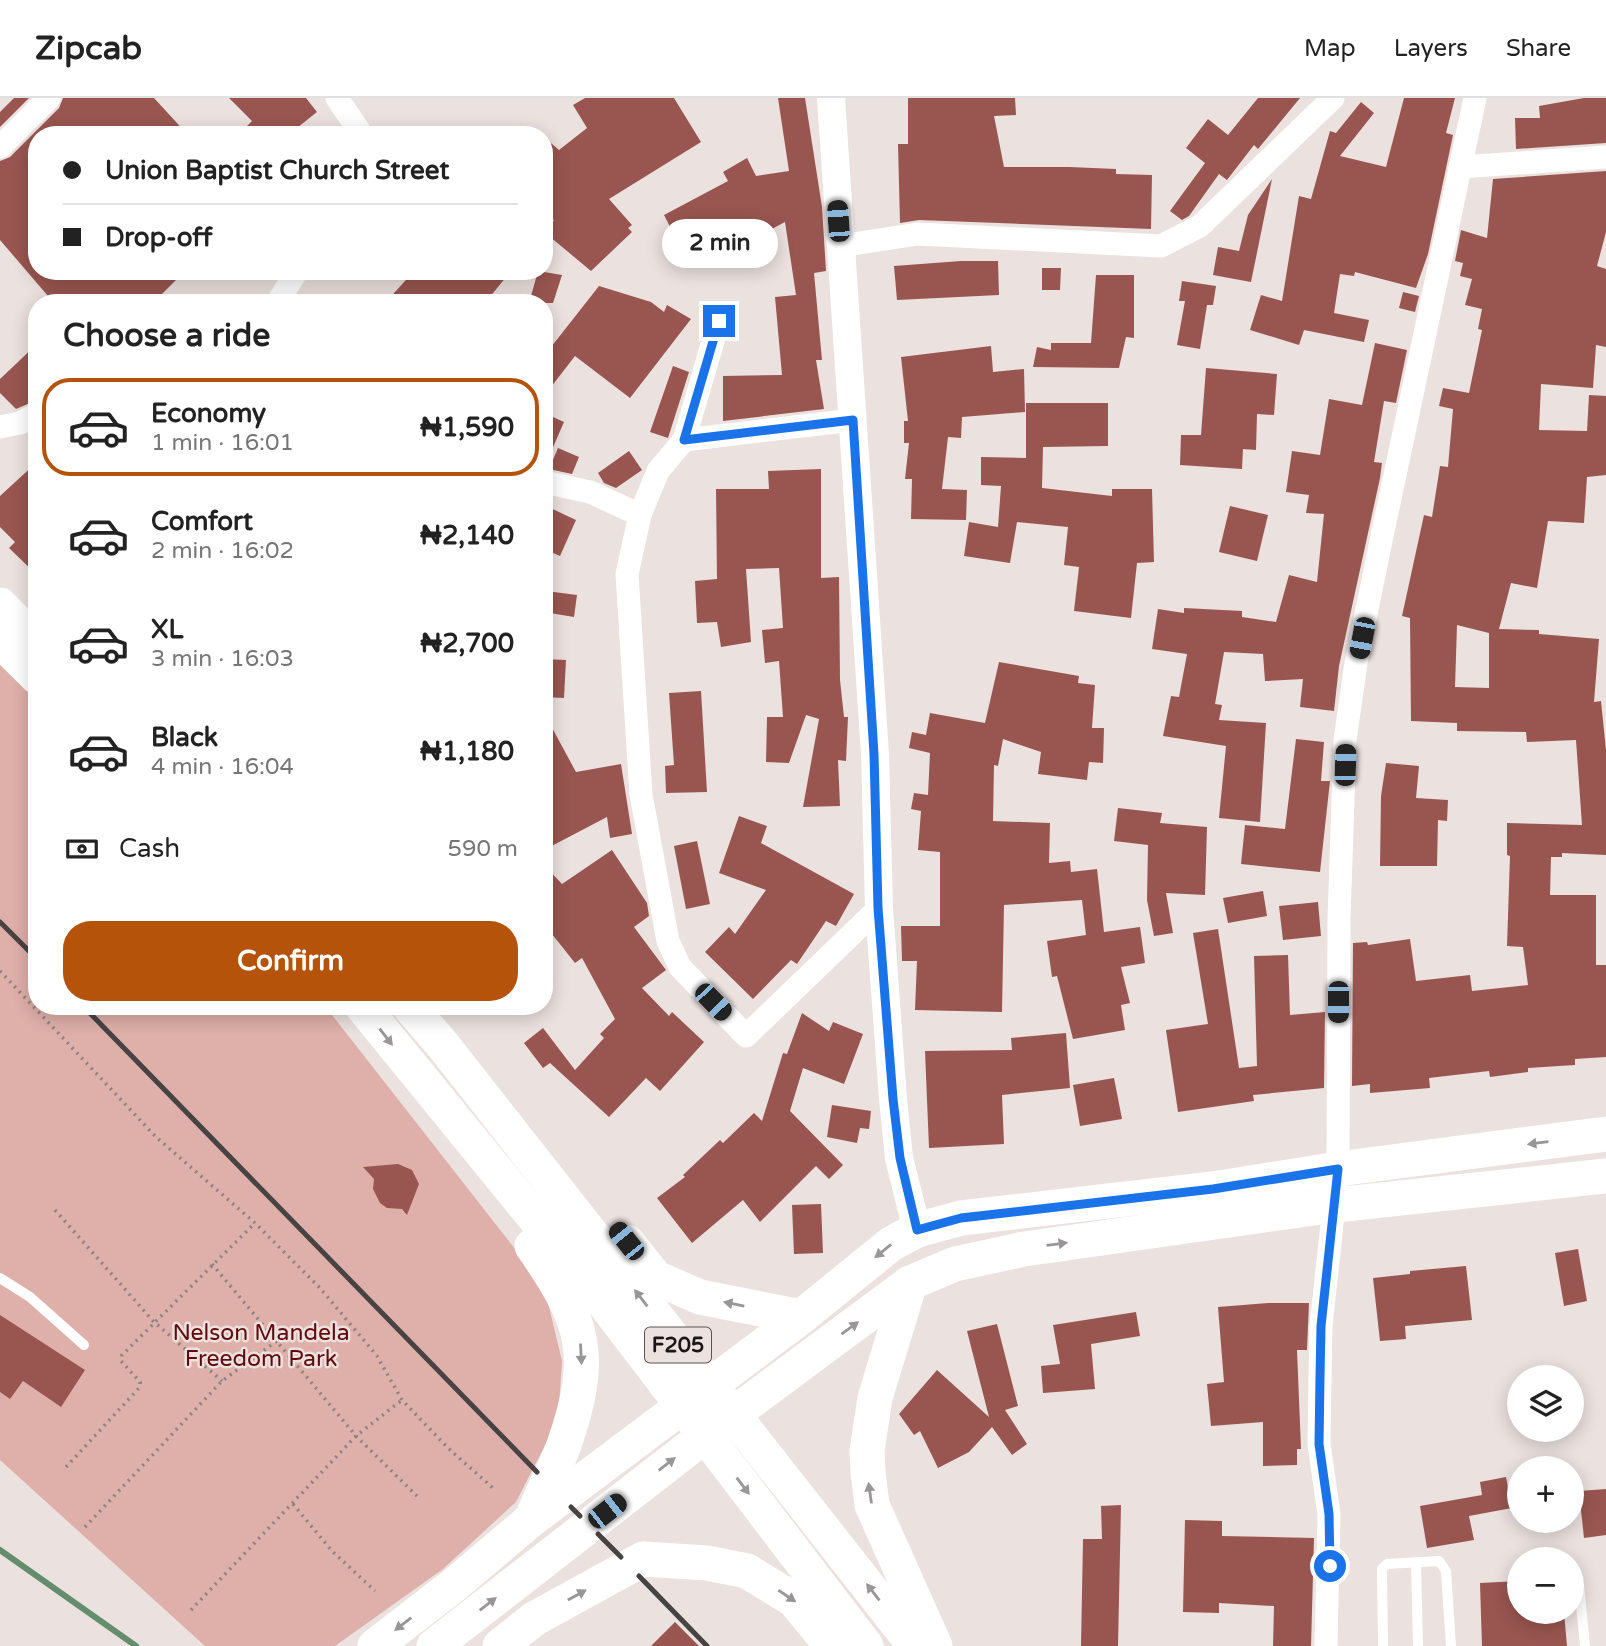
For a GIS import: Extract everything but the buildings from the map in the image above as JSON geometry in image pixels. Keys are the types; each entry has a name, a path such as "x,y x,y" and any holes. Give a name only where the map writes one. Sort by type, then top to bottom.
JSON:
{"main road":[{"path":"0,605 26,637"},
{"path":"369,1015 411,1068 429,1118 517,1226 554,1278 571,1308 580,1336 582,1368 576,1403 563,1447 532,1519"},
{"name":"F205","path":"416,1015 442,1044 915,1646"},
{"path":"442,1044 498,1082 656,1278 699,1297 802,1317"},
{"name":"F205","path":"411,1068 601,1299 866,1646"},
{"path":"375,1646 454,1585 532,1519 802,1317 891,1244 917,1230 961,1218 1213,1189 1338,1169 1606,1134"},
{"path":"434,1646 716,1427 910,1283 954,1264 1024,1248 1335,1205 1606,1176"},
{"path":"910,1283 876,1398 867,1451 867,1472 872,1505 935,1646"},
{"path":"500,1646 534,1619 643,1559 708,1563 747,1571 794,1600 832,1646"}],"street":[{"path":"0,147 49,98"},
{"path":"337,98 356,126"},
{"path":"831,98 874,754 878,908 898,1146 917,1230"},
{"path":"839,246 918,234 1161,246 1200,226 1333,98"},
{"path":"1326,1646 1329,1514 1319,1444 1321,1326 1338,1169 1339,919 1345,740 1359,651 1475,98"},
{"path":"1460,167 1606,157"},
{"path":"719,321 684,440 658,471 640,515 627,574 642,795 664,921 680,967 746,1037 878,908"},
{"path":"0,427 28,419"},
{"path":"684,440 853,420"},
{"path":"553,484 590,492 640,515"}],"lane":[{"path":"0,1278 30,1297 84,1345"},
{"path":"1383,1646 1382,1569 1387,1564 1439,1561 1444,1565 1451,1646"},
{"path":"1416,1562 1418,1646"},
{"path":"1583,1624 1585,1646"}],"path":[{"path":"0,971 28,1001"},
{"path":"41,1015 156,1137 255,1223 320,1289 377,1356 402,1400 448,1448 494,1489"},
{"path":"55,1210 153,1321 222,1381"},
{"path":"66,1467 140,1387 140,1382 120,1358 153,1321 255,1223"},
{"path":"212,1264 356,1436 421,1499"},
{"path":"85,1527 222,1381 278,1340"},
{"path":"191,1610 356,1436 402,1400"},
{"path":"293,1504 332,1551 375,1591"}],"green space":[{"name":"Nelson Mandela Freedom Park","path":"0,646 28,674 28,1015 332,1015 544,1286 562,1361 558,1420 516,1502 443,1569 335,1646 205,1646 0,1460"}],"waterway":[{"path":"0,1550 136,1646"}],"railway":[{"path":"0,922 28,950"},
{"path":"92,1015 537,1472"},
{"path":"571,1507 580,1516"},
{"path":"598,1534 621,1557"},
{"path":"639,1576 707,1646"}],"route":[{"path":"719,321 684,440 853,420 874,754 878,908 893,1099 900,1158 917,1230 961,1218 1213,1189 1338,1169 1321,1326 1319,1444 1329,1514 1330,1566"}]}
